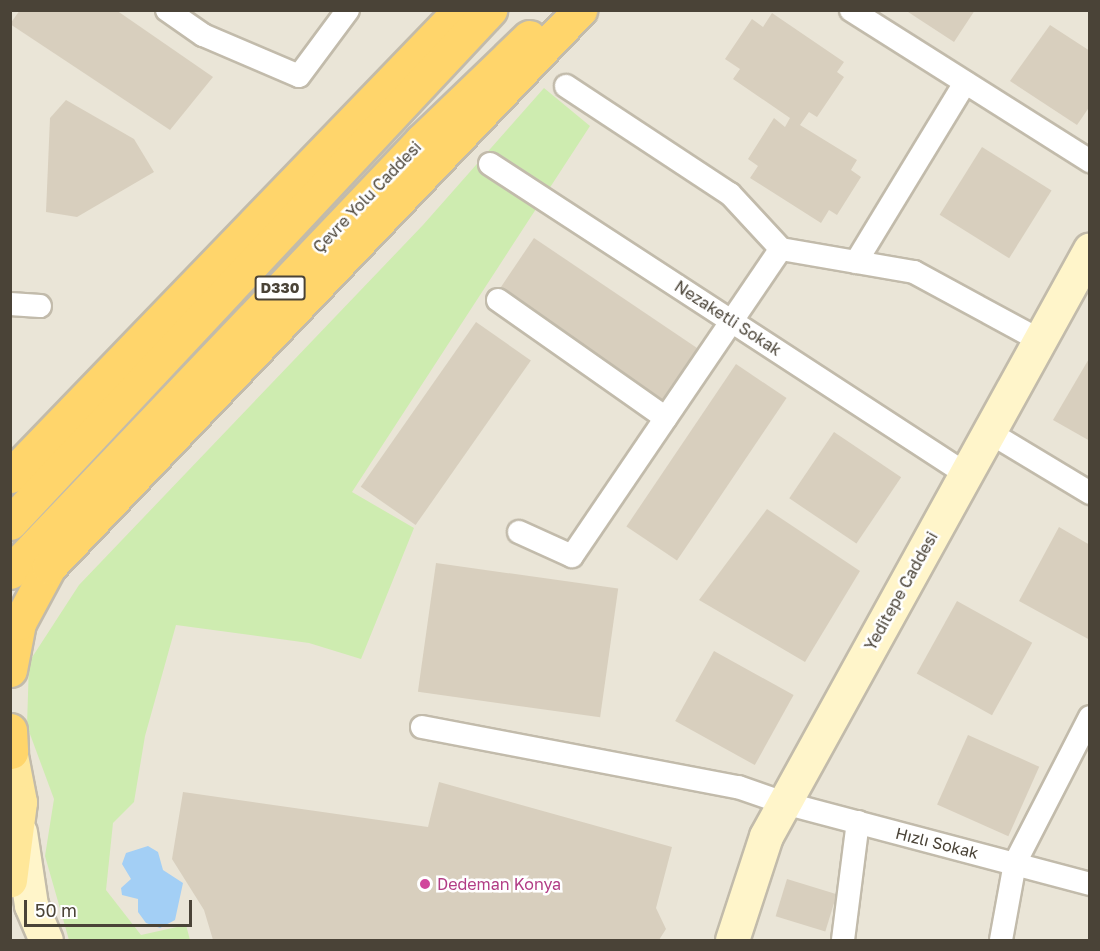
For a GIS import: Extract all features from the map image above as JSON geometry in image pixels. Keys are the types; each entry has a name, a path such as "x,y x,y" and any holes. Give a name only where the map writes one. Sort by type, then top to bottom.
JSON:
{"highway":[{"path":"10,476 460,10"},
{"name":"D330","path":"10,523 490,10"},
{"name":"Çevre Yolu Caddesi","path":"10,572 421,141 556,10"},
{"path":"10,670 19,623 49,567 580,10"}],"main road":[{"path":"10,880 20,827 11,744"}],"street":[{"path":"166,10 203,35 299,76 348,10"},
{"path":"851,10 1089,161"},
{"path":"856,262 965,83"},
{"path":"566,86 730,194 781,249 914,272 1039,340"},
{"name":"Nezaketli Sokak","path":"490,164 966,474"},
{"path":"519,532 572,556 781,249"},
{"name":"Yeditepe Caddesi","path":"732,940 766,836 1089,249"},
{"path":"498,300 666,418"},
{"path":"10,304 39,306"},
{"path":"989,432 1089,493"},
{"path":"1001,940 1015,863 1089,717"},
{"name":"Hızlı Sokak","path":"422,727 738,787 784,803 1089,884"},
{"path":"843,940 858,822"},
{"path":"20,827 31,905 46,940"}],"shaded area":[{"path":"11,11 1089,11 1089,940 11,940"}],"green space":[{"path":"544,88 590,126 352,492 414,528 361,659 309,643 176,625 145,736 134,802 113,823 106,890 141,935 186,925 190,940 69,940 45,856 54,799 27,726 29,662 79,585 423,225"}],"water":[{"path":"148,846 158,852 163,870 183,883 175,920 160,928 146,923 138,912 138,899 122,895 121,888 131,879 122,864 126,853"}],"building":[{"path":"20,10 116,10 213,77 170,130 10,24"},
{"path":"905,10 975,10 954,42"},
{"path":"772,13 844,62 837,72 844,77 817,117 809,112 800,125 857,160 851,170 861,177 837,215 829,210 821,223 750,178 758,166 748,159 774,118 785,127 790,118 733,79 740,69 725,59 752,19 763,27"},
{"path":"1050,25 1090,51 1090,106 1077,125 1010,81"},
{"path":"66,100 134,139 154,172 77,217 46,212 50,118"},
{"path":"982,147 1052,190 1009,258 940,215"},
{"path":"534,238 698,349 663,400 499,289"},
{"path":"476,322 531,360 416,525 361,487"},
{"path":"1090,357 1090,441 1053,420"},
{"path":"736,364 787,398 677,561 626,526"},
{"path":"834,432 901,477 856,544 789,498"},
{"path":"767,509 860,571 805,662 699,600"},
{"path":"1059,527 1090,545 1090,640 1019,601"},
{"path":"436,563 618,589 600,717 418,692"},
{"path":"957,601 1032,643 992,715 917,674"},
{"path":"714,651 794,695 755,765 675,721"},
{"path":"968,735 1039,767 1008,836 937,804"},
{"name":"Dedeman Konya","path":"439,782 672,847 656,908 666,929 659,940 213,940 204,910 172,859 183,792 428,827"},
{"path":"787,879 837,894 825,931 776,916"}],"place":[{"name":"Dedeman Konya","path":"425,884"}]}
